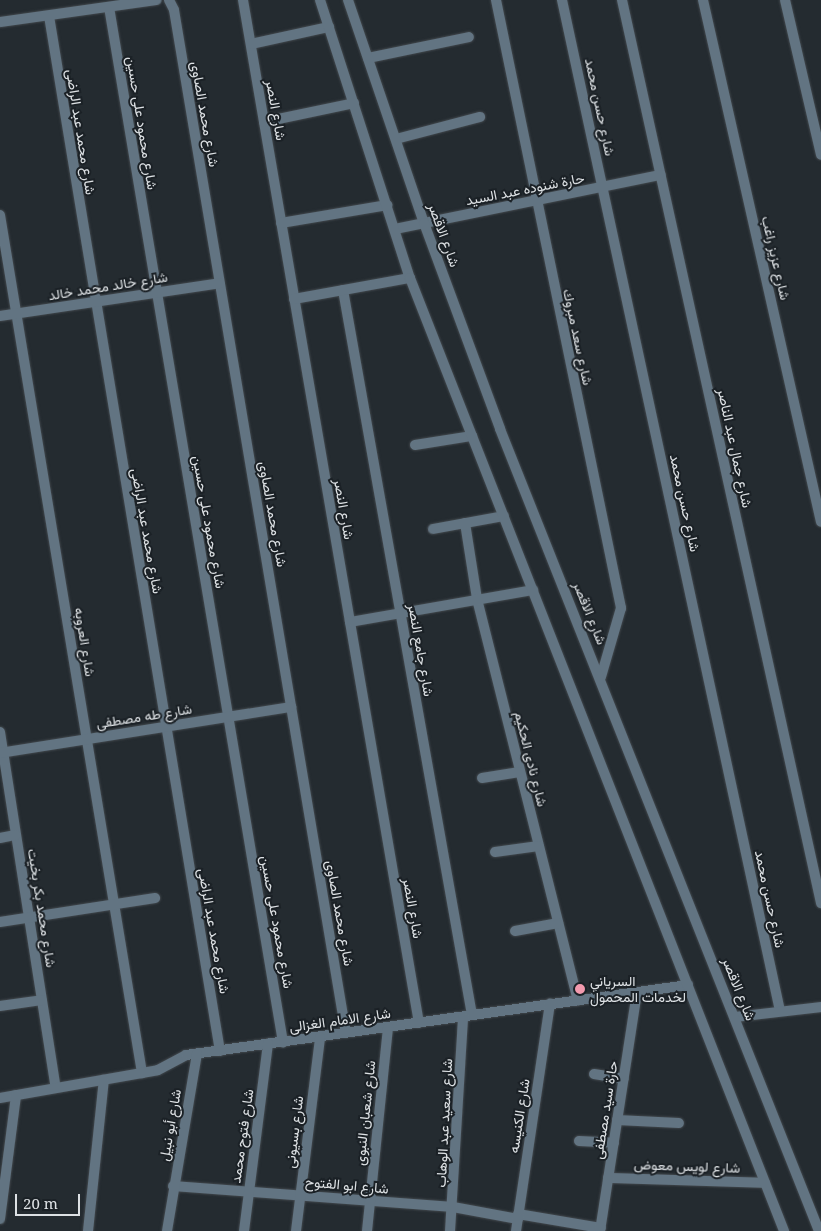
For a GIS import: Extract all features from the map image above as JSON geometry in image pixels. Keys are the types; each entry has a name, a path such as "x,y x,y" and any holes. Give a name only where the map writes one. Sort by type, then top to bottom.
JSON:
{"street":[{"path":"81,0 83,12"},
{"path":"0,22 83,12 156,0"},
{"name":"شارع محمد الصاوى","path":"169,0 174,10 346,1033"},
{"name":"شارع النصر","path":"243,0 419,1023"},
{"path":"320,0 410,278 784,1231"},
{"name":"شارع الاقصر","path":"348,0 424,223 500,428 819,1231"},
{"name":"شارع سعد مبروك","path":"496,0 621,608 600,677"},
{"name":"شارع حسن محمد","path":"562,0 780,1012"},
{"name":"شارع جمال عبد الناصر","path":"622,0 821,903"},
{"name":"شارع عزيز راغب","path":"703,0 821,522"},
{"path":"784,0 821,155"},
{"name":"شارع محمود على حسين","path":"109,7 283,1042"},
{"name":"شارع محمد عبد الراضى","path":"49,16 94,302 220,1051"},
{"path":"251,44 329,27"},
{"path":"368,58 469,37"},
{"path":"264,122 354,103"},
{"path":"396,139 480,117"},
{"name":"حارة شنوده عبد السيد","path":"394,229 660,175"},
{"path":"281,223 387,205"},
{"name":"شارع العروبه","path":"0,215 142,1073"},
{"path":"294,299 410,278"},
{"name":"شارع خالد محمد خالد","path":"0,316 220,283"},
{"name":"شارع جامع النصر","path":"343,290 468,1016"},
{"path":"415,444 472,436"},
{"path":"433,528 504,516"},
{"name":"شارع نادى الحكيم","path":"465,523 477,599 578,1001"},
{"path":"350,622 533,590"},
{"name":"شارع طه مصطفى","path":"2,752 291,707"},
{"name":"شارع محمد بكر بخيت","path":"0,732 56,1088"},
{"path":"482,778 520,772"},
{"path":"0,838 16,835"},
{"path":"496,852 538,846"},
{"path":"0,922 155,898"},
{"path":"514,931 558,923"},
{"name":"شارع الامام الغزالى","path":"0,1098 158,1070 186,1055 688,985"},
{"name":"حارة سيد مصطفى","path":"600,1230 637,992"},
{"path":"0,1006 42,1000"},
{"name":"شارع الكنيسه","path":"516,1231 550,1004"},
{"path":"735,1017 821,1007"},
{"name":"شارع سعيد عبد الوهاب","path":"450,1231 468,1016"},
{"name":"شارع شعبان النبوى","path":"367,1231 388,1028"},
{"name":"شارع بسيونى","path":"296,1231 320,1037"},
{"name":"شارع فتوح محمد","path":"244,1231 268,1044"},
{"name":"شارع أبو نبيل","path":"167,1231 173,1186 197,1054"},
{"path":"594,1074 624,1079"},
{"path":"88,1231 104,1080"},
{"path":"0,1219 16,1095"},
{"path":"617,1120 678,1123"},
{"path":"579,1141 614,1143"},
{"name":"شارع لويس معوض","path":"608,1178 765,1183"},
{"name":"شارع ابو الفتوح","path":"173,1186 453,1207 600,1230"}],"place":[{"name":"السرياني لخدمات المحمول","path":"580,989"}]}
